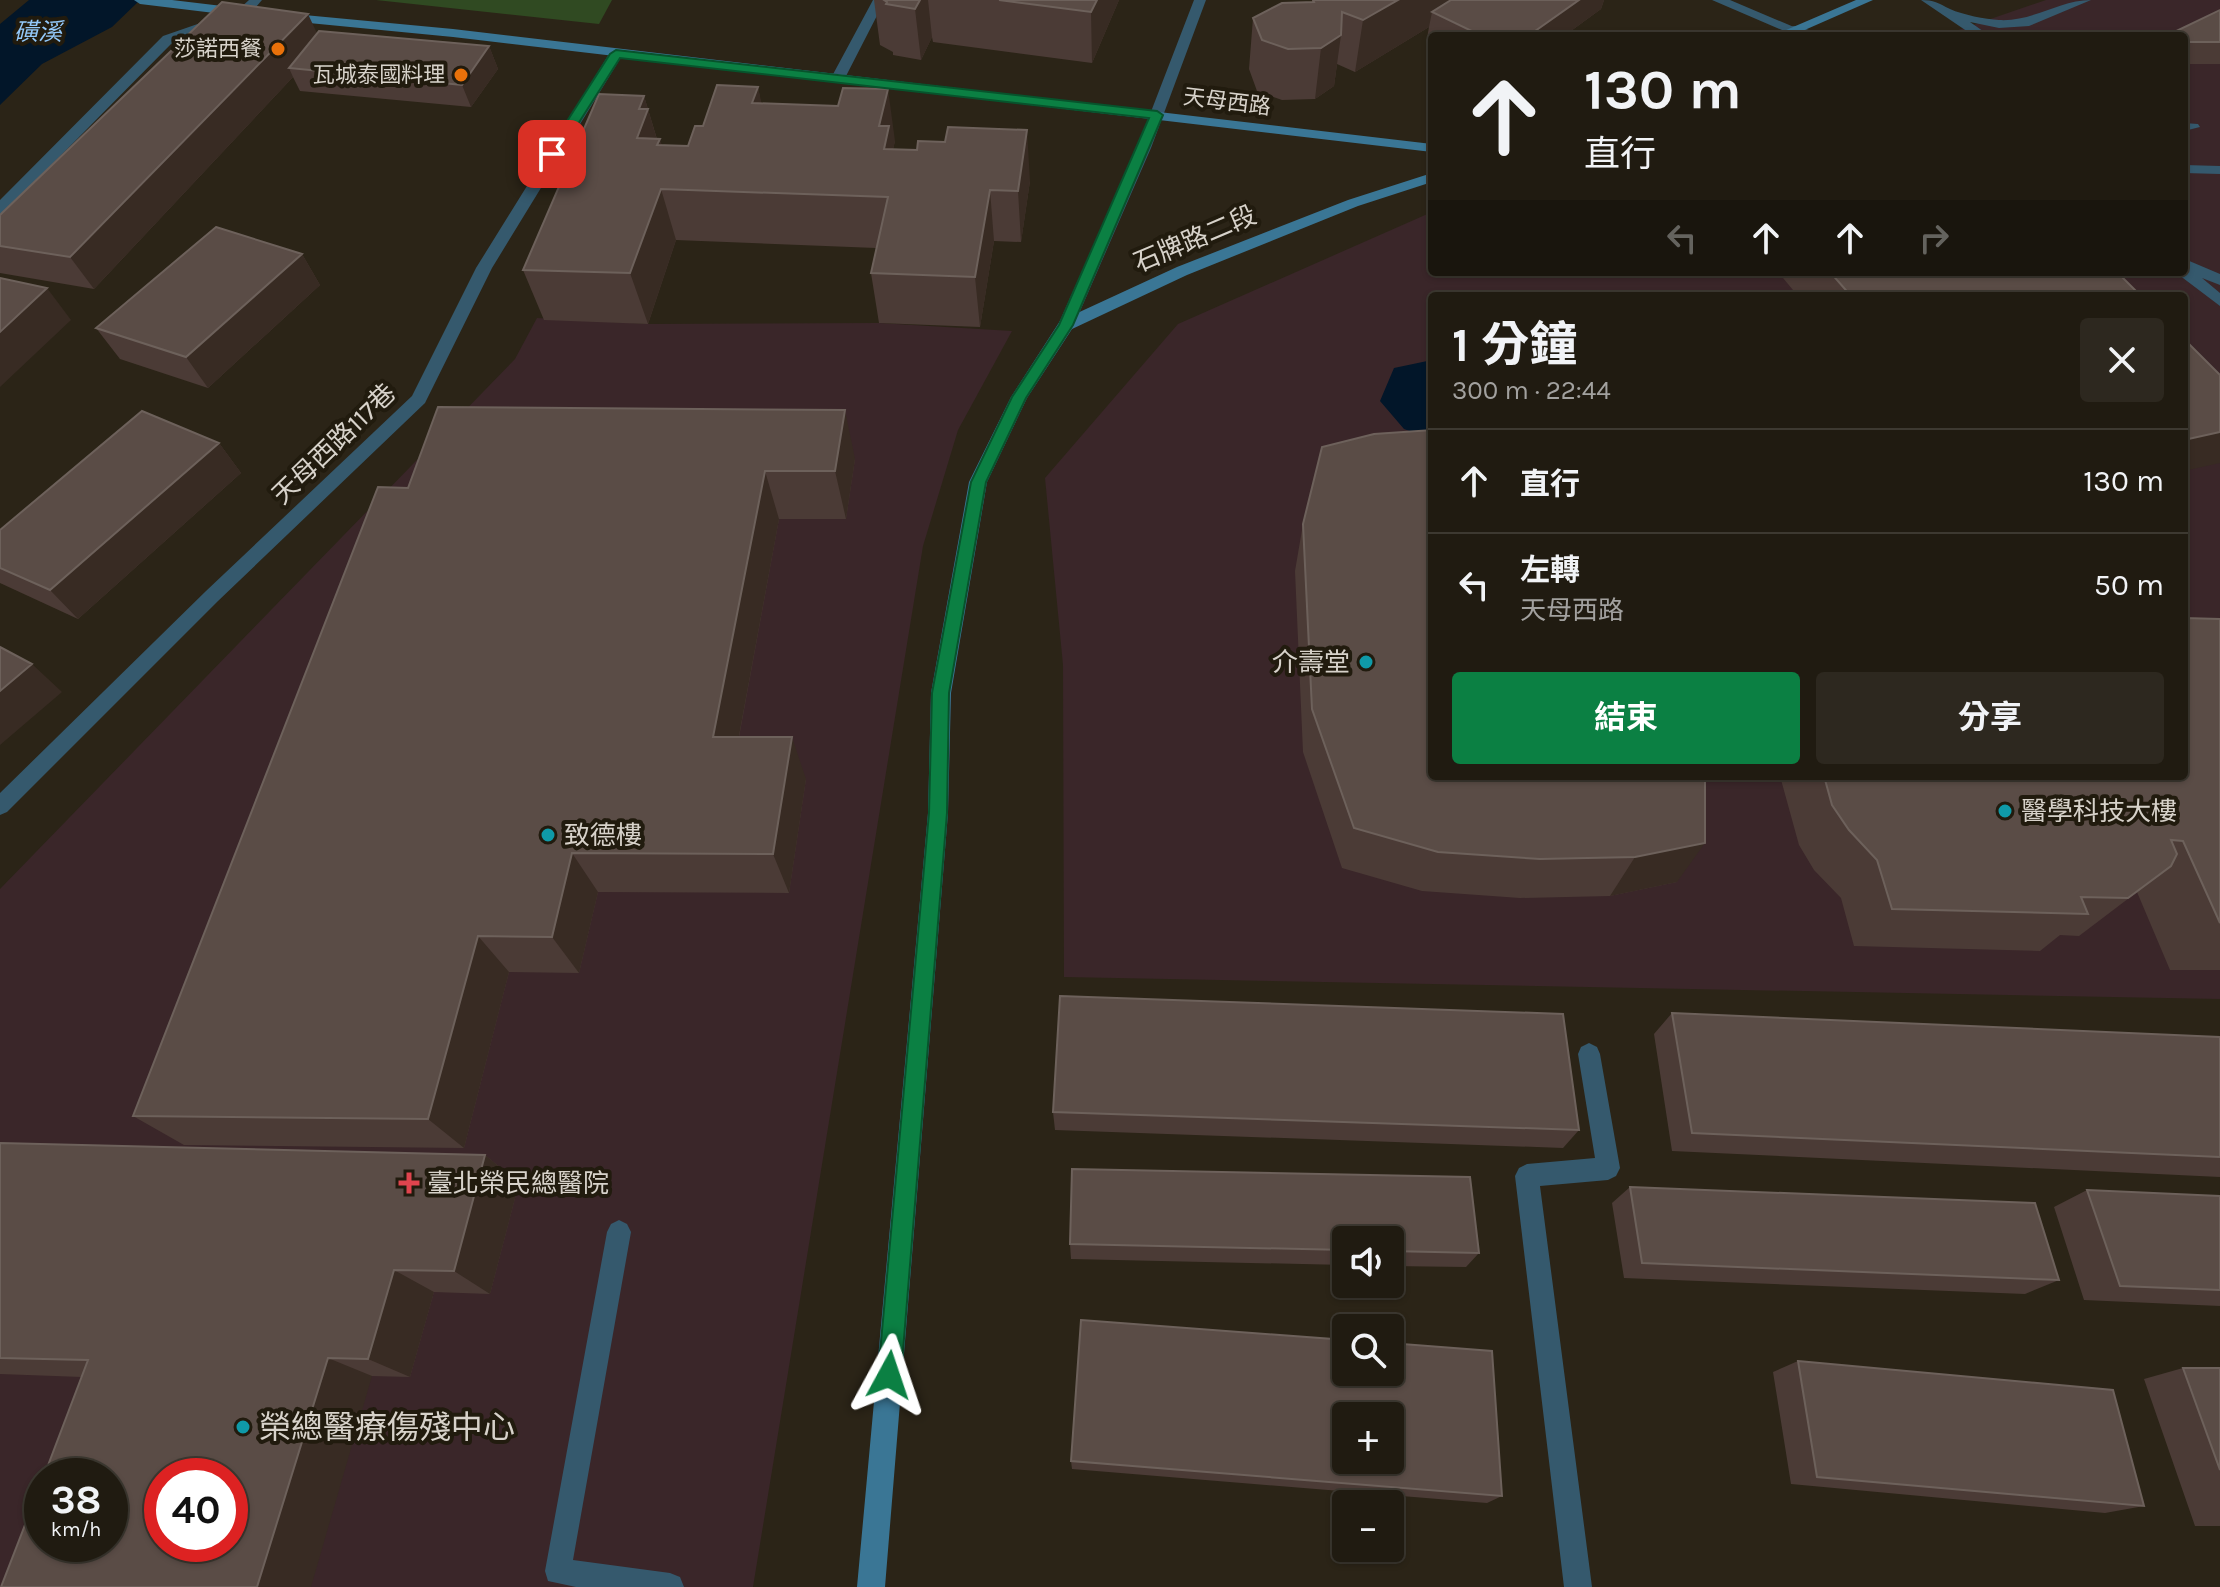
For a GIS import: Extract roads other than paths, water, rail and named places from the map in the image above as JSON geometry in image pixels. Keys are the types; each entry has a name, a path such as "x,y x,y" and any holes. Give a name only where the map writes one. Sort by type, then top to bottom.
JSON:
{"street":[{"name":"天母西路","path":"140,0 453,33 1428,148"},
{"path":"838,78 879,0"},
{"path":"871,1587 938,813 941,693 978,482 1019,397 1066,325 1157,115 1200,0"},
{"path":"1718,0 1795,32"},
{"path":"1799,32 1867,0"},
{"path":"1927,0 1977,32"},
{"path":"1947,13 1999,24 2029,22 2085,0"},
{"path":"0,209 168,39 257,11"},
{"name":"天母西路117巷","path":"0,806 212,596 419,399 484,268 616,54"},
{"path":"2188,169 2220,170"},
{"name":"石牌路二段","path":"1066,325 1182,271 1353,203 1428,178"},
{"path":"2188,265 2220,280"},
{"path":"2188,274 2220,301"},
{"path":"1578,1587 1527,1176 1608,1168 1589,1054"},
{"path":"619,1232 558,1571 670,1587"}],"water":[{"name":"磺溪","path":"29,0 140,0 112,27 42,64 0,105 0,24"},
{"path":"1428,361 1428,438 1404,429 1380,401 1394,368"}],"place":[{"name":"莎諾西餐","path":"278,49"},
{"name":"瓦城泰國料理","path":"461,75"},
{"name":"介壽堂","path":"1366,662"},
{"name":"醫學科技大樓","path":"2005,811"},
{"name":"致德樓","path":"548,835"},
{"name":"臺北榮民總醫院","path":"409,1183"},
{"name":"榮總醫療傷殘中心","path":"243,1427"}]}
